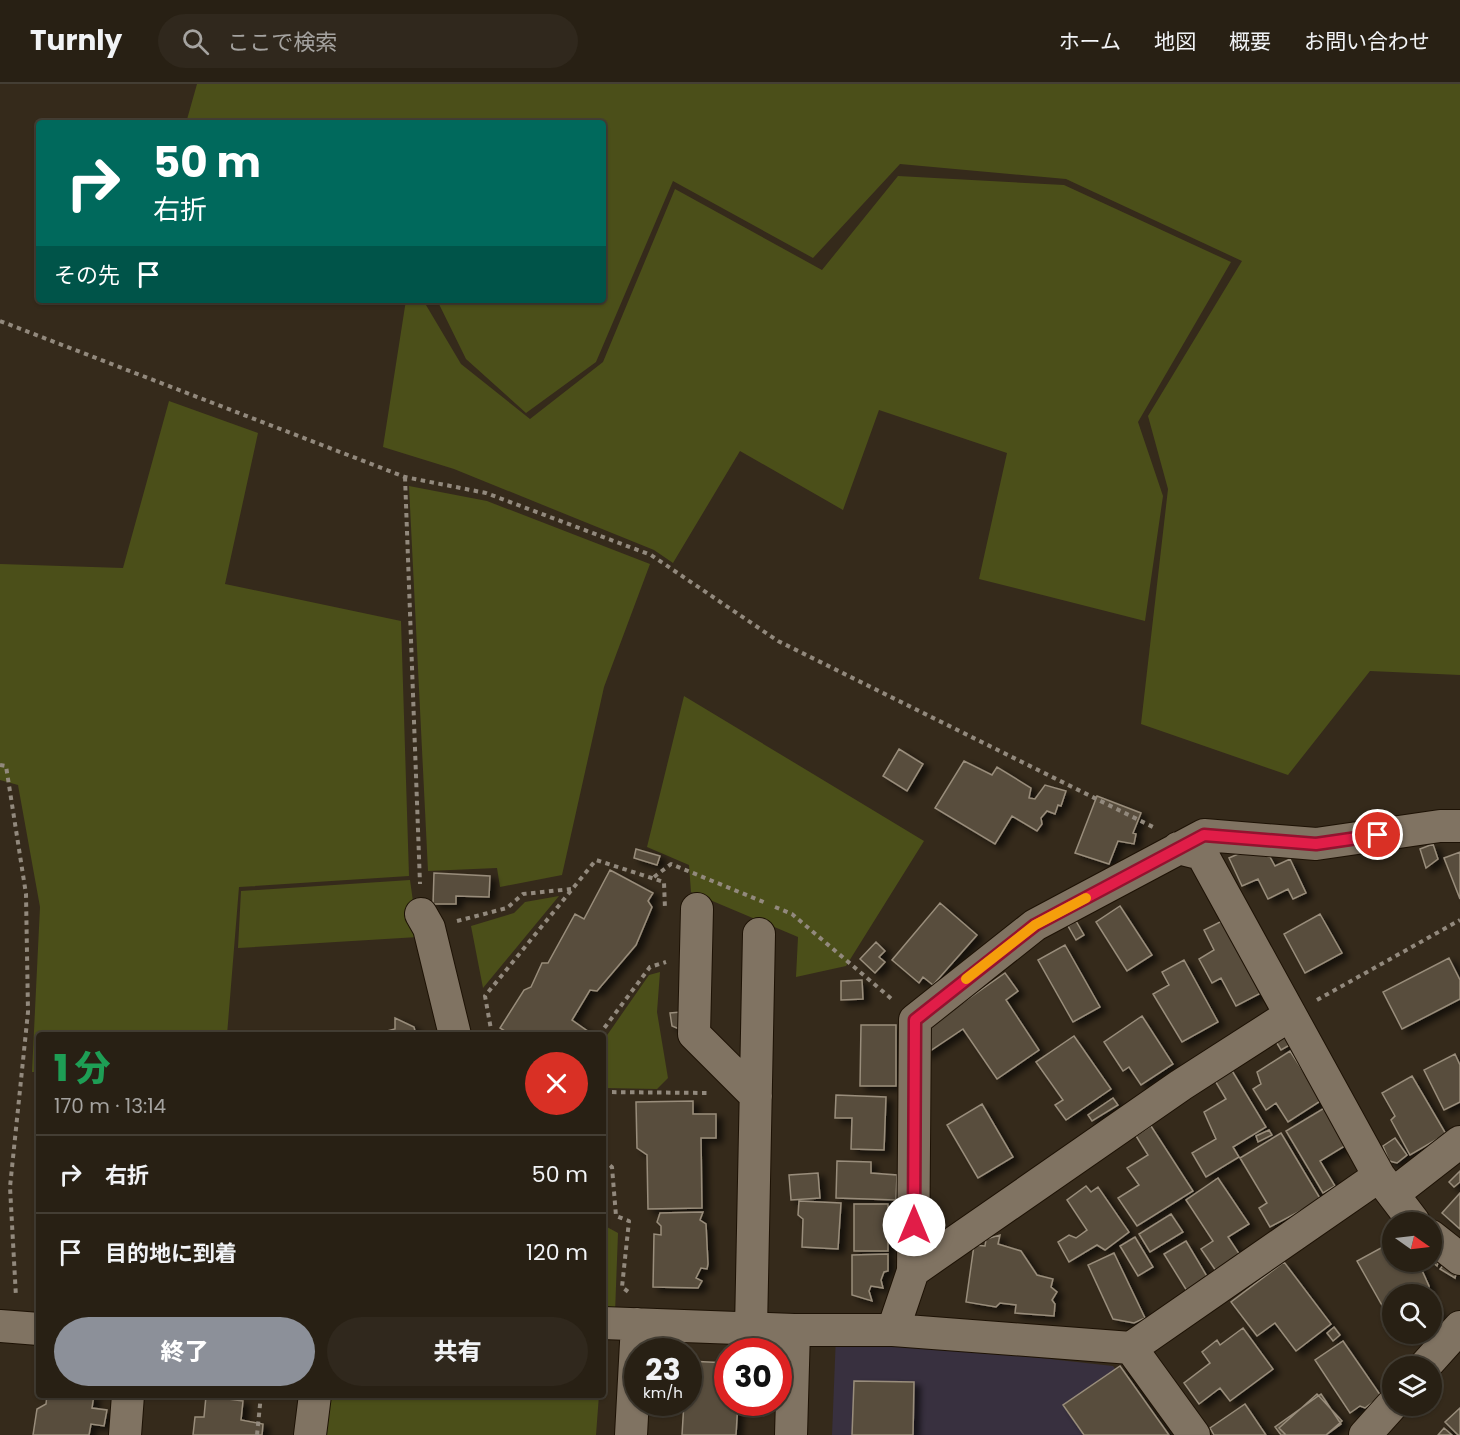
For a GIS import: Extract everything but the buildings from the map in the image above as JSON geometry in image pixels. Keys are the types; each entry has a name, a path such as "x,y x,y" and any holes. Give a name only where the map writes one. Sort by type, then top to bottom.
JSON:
{"street":[{"path":"893,1330 913,1271 915,1020 1035,925 1204,835 1316,844 1440,826 1460,826"},
{"path":"1178,848 1202,854 1386,1185 1406,1212"},
{"path":"697,909 681,962 694,1034 756,1096"},
{"path":"425,921 454,1032"},
{"path":"751,1329 759,934"},
{"path":"913,1271 1181,1085 1290,1015"},
{"path":"606,1322 637,1311 751,1329 893,1330 1131,1348 1386,1185 1460,1142"},
{"path":"1442,1245 1460,1259"},
{"path":"631,1435 637,1311"},
{"path":"1434,1356 1460,1327"},
{"path":"791,1435 794,1330"},
{"path":"1131,1348 1194,1435"},
{"path":"125,1435 128,1398"},
{"path":"310,1435 315,1398"},
{"path":"1365,1435 1382,1416"}],"path":[{"path":"0,321 405,477 486,494 651,555 778,641 1153,827 1178,848"},
{"path":"405,477 425,921 507,908 523,894 572,889"},
{"path":"0,765 6,766 26,894 28,1012 10,1187 19,1328"},
{"path":"491,1032 485,996 596,860 664,882 665,916"},
{"path":"654,878 671,864 792,914 915,1020"},
{"path":"1290,1015 1460,920"},
{"path":"666,951 681,962"},
{"path":"601,1032 650,967 681,962"},
{"path":"606,1092 705,1091 713,1096"},
{"path":"606,1162 612,1167 616,1216 629,1221 621,1287 637,1311"},
{"path":"257,1435 261,1398"}],"shaded area":[{"path":"836,1335 1113,1366 1165,1435 832,1435"}],"green space":[{"path":"197,84 1460,84 1460,675 1370,671 1288,775 1141,724 1168,489 1148,416 1242,261 1066,179 900,164 813,258 673,181 596,362 526,413 466,359 438,303 606,303 606,120 187,120"},
{"path":"898,176 1064,185 1231,262 1138,422 1163,496 1145,621 979,579 1007,453 879,410 843,510 740,451 673,563 654,550 454,469 383,447 406,303 425,303 461,364 530,419 603,362 675,189 822,270"},
{"path":"169,401 258,433 225,584 401,621 409,876 239,887 227,1032 36,1032 36,1072 32,1072 40,907 18,785 0,780 0,564 123,568"},
{"path":"409,486 487,501 650,564 604,687 562,875 500,887 497,868 428,871"},
{"path":"684,696 924,841 846,966 796,977 798,937 691,892 689,865 647,847"},
{"path":"410,880 418,937 238,948 241,891"},
{"path":"559,896 483,988 471,926 514,913 525,902"},
{"path":"660,972 657,1012 668,1078 657,1089 606,1088 606,1037 649,975"},
{"path":"606,1177 607,1227 618,1233 615,1313 606,1312"},
{"path":"330,1398 599,1398 596,1435 326,1435"}],"slow traffic":[{"path":"966,979 1035,925 1086,898"}],"route":[{"path":"914,1225 915,1020 1035,925 1204,835 1316,844 1378,835"}]}
